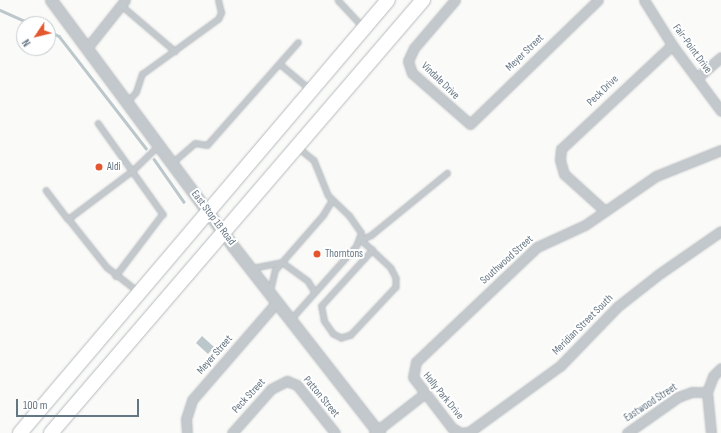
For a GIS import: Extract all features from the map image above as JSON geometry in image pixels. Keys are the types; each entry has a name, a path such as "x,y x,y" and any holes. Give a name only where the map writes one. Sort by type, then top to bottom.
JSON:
{"main road":[{"path":"20,433 388,0"},
{"path":"51,433 298,148 423,0"}],"street":[{"name":"East Stop 18 Road","path":"51,0 208,212 377,432"},
{"name":"Vindale Drive","path":"455,0 414,48 408,61 412,73 470,124"},
{"name":"Meyer Street","path":"470,124 598,0"},
{"name":"Fair-Point Drive","path":"649,2 672,45 698,77 721,111"},
{"path":"88,48 123,3"},
{"name":"Peck Drive","path":"605,211 564,174 560,160 561,149 672,45"},
{"path":"698,77 721,57"},
{"name":"Southwood Street","path":"412,370 416,362 525,257 555,237 585,225 656,176 721,150"},
{"name":"Meridian Street South","path":"461,433 469,432 478,426 560,366 617,307 659,274 721,231"},
{"name":"Meyer Street","path":"187,432 186,414 192,400 277,302"},
{"path":"711,433 707,392 713,376 721,368"},
{"name":"Holly Park Drive","path":"412,370 415,382 424,394 446,421 461,433"},
{"name":"Peck Street","path":"232,433 271,389 287,381"},
{"name":"Patton Street","path":"287,381 297,385 335,433"},
{"name":"Eastwood Street","path":"628,433 678,397 692,392 707,392"},
{"path":"377,432 424,394"}],"lane":[{"path":"127,102 136,92 142,74 176,51 218,19 221,13 218,0"},
{"path":"338,0 364,28"},
{"path":"123,3 176,51"},
{"path":"172,163 195,143 207,145 298,42"},
{"path":"280,64 312,90"},
{"path":"98,124 134,170 163,214 116,276"},
{"path":"68,219 134,170 159,145"},
{"path":"298,148 314,161 332,200 353,220 361,233 360,240"},
{"path":"291,319 360,240 371,235 447,173"},
{"path":"46,190 107,268 139,294"},
{"path":"270,292 274,270 323,215 332,200"},
{"path":"360,240 372,250 390,268 396,278 396,287 351,335 341,338 333,334 324,321 321,306 372,250"},
{"path":"251,268 282,262 308,282 315,292"}],"shaded area":[{"path":"202,336 214,347 208,354 196,343"}],"waterway":[{"path":"0,10 16,17"},
{"path":"56,35 59,36 146,148"},
{"path":"154,159 184,202"}],"place":[{"name":"Aldi","path":"99,167"},
{"name":"Thorntons","path":"317,254"}]}
